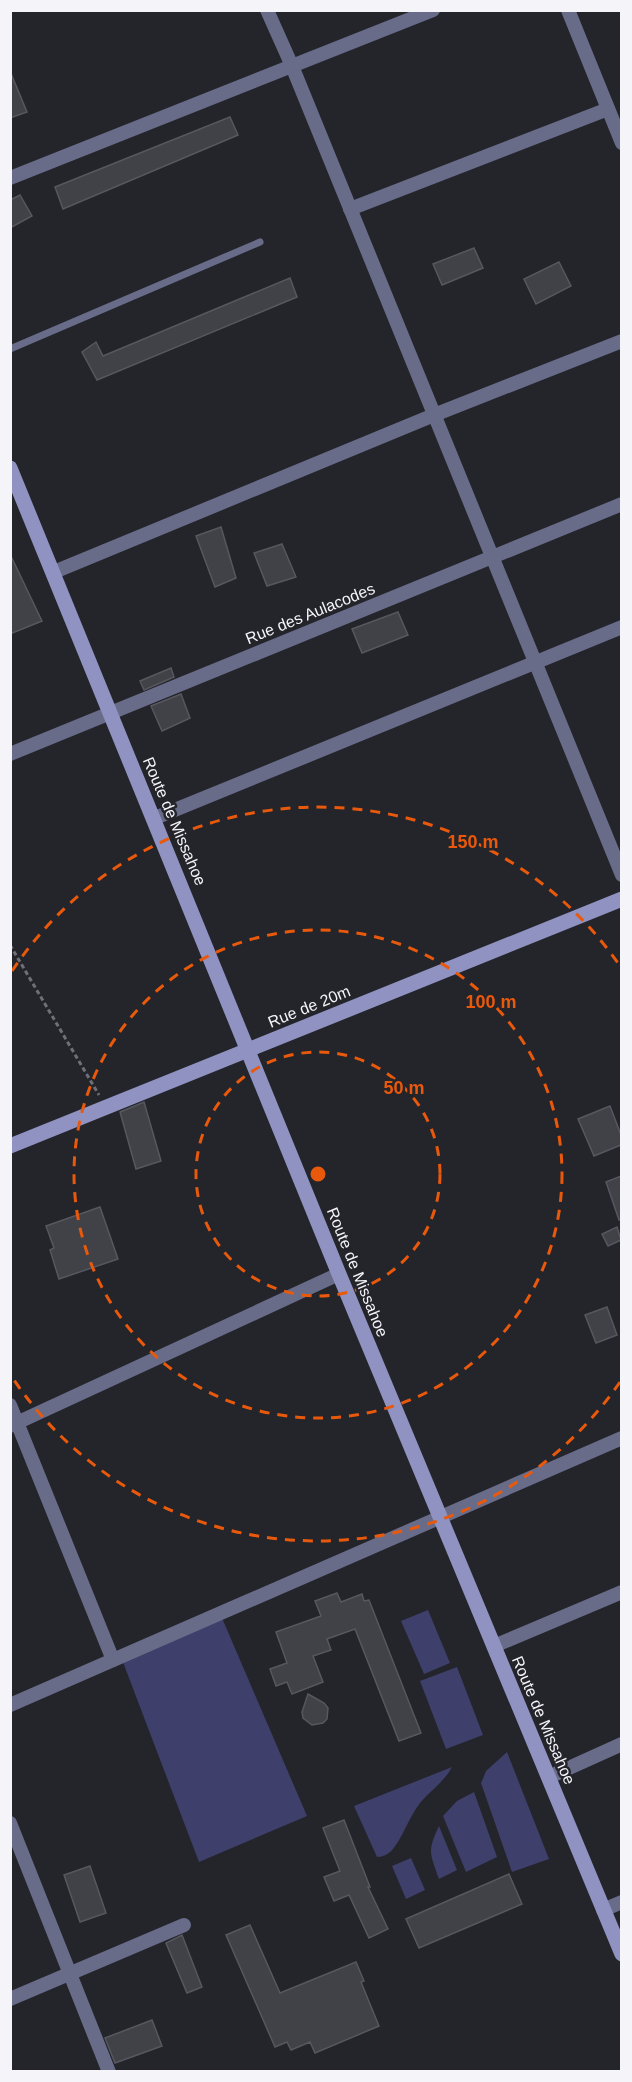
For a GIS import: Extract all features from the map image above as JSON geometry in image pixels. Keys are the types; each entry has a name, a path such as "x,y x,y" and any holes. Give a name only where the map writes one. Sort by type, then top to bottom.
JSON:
{"main road":[{"name":"Route de Missahoe","path":"10,468 155,818 339,1274 621,1954"},
{"name":"Rue de 20m","path":"10,1146 621,899"}],"street":[{"path":"267,10 292,66 621,875"},
{"path":"10,178 433,10"},
{"path":"568,10 621,143"},
{"path":"350,209 608,109"},
{"path":"54,572 434,415 621,341"},
{"name":"Rue des Aulacodes","path":"10,754 621,504"},
{"path":"155,818 621,627"},
{"path":"14,1424 339,1274"},
{"path":"10,1405 14,1424 113,1660"},
{"path":"10,1704 621,1438"},
{"path":"494,1646 621,1592"},
{"path":"549,1777 621,1744"},
{"path":"10,1823 109,2072"},
{"path":"603,1910 621,1902"},
{"path":"10,1999 184,1925"}],"lane":[{"path":"10,349 260,242"}],"path":[{"path":"10,945 106,1107"}],"shaded area":[{"path":"428,1610 450,1663 424,1674 401,1621"},
{"path":"222,1618 307,1816 199,1862 121,1657"},
{"path":"457,1667 483,1735 446,1749 420,1681"},
{"path":"507,1752 549,1859 512,1872 481,1783 486,1771"},
{"path":"452,1767 420,1803 393,1849 386,1855 377,1857 354,1806"},
{"path":"474,1792 497,1857 466,1872 443,1816 457,1801"},
{"path":"439,1826 457,1870 439,1879 431,1847"},
{"path":"411,1858 425,1890 406,1899 392,1866"}],"building":[{"path":"10,71 27,112 10,118"},
{"path":"230,117 238,135 63,209 55,187"},
{"path":"20,195 32,216 10,228 10,200"},
{"path":"474,248 483,268 442,285 433,264"},
{"path":"559,262 571,286 536,304 524,279"},
{"path":"290,278 297,297 97,380 82,352 96,342 103,356"},
{"path":"221,527 236,578 215,587 196,536"},
{"path":"282,544 296,577 267,586 254,553"},
{"path":"10,554 42,621 10,634"},
{"path":"398,612 408,635 362,653 352,629"},
{"path":"171,668 174,677 144,690 140,681"},
{"path":"181,694 190,718 162,731 151,706"},
{"path":"144,1102 161,1161 136,1169 120,1112"},
{"path":"610,1106 621,1135 621,1145 594,1156 578,1119"},
{"path":"621,1176 621,1219 619,1220 606,1182"},
{"path":"100,1207 118,1259 59,1279 50,1250 54,1248 46,1226"},
{"path":"617,1227 621,1240 608,1246 602,1234"},
{"path":"607,1307 617,1335 596,1343 585,1315"},
{"path":"337,1593 341,1602 362,1594 364,1601 369,1600 421,1733 399,1741 355,1629 327,1639 331,1650 313,1656 323,1682 292,1694 287,1682 276,1686 270,1669 287,1663 276,1632 321,1616 315,1601"},
{"path":"308,1694 324,1703 328,1708 327,1719 323,1723 312,1725 303,1718 302,1712"},
{"path":"344,1820 370,1887 368,1887 388,1929 369,1938 349,1895 334,1901 324,1877 340,1871 323,1828"},
{"path":"90,1866 106,1913 80,1922 64,1875"},
{"path":"509,1874 522,1904 419,1948 406,1919"},
{"path":"250,1925 280,1993 356,1962 364,1981 361,1982 379,2026 315,2053 310,2042 291,2050 287,2042 275,2047 226,1935"},
{"path":"182,1935 202,1987 187,1993 166,1943"},
{"path":"152,2020 162,2046 115,2063 105,2038"}]}
